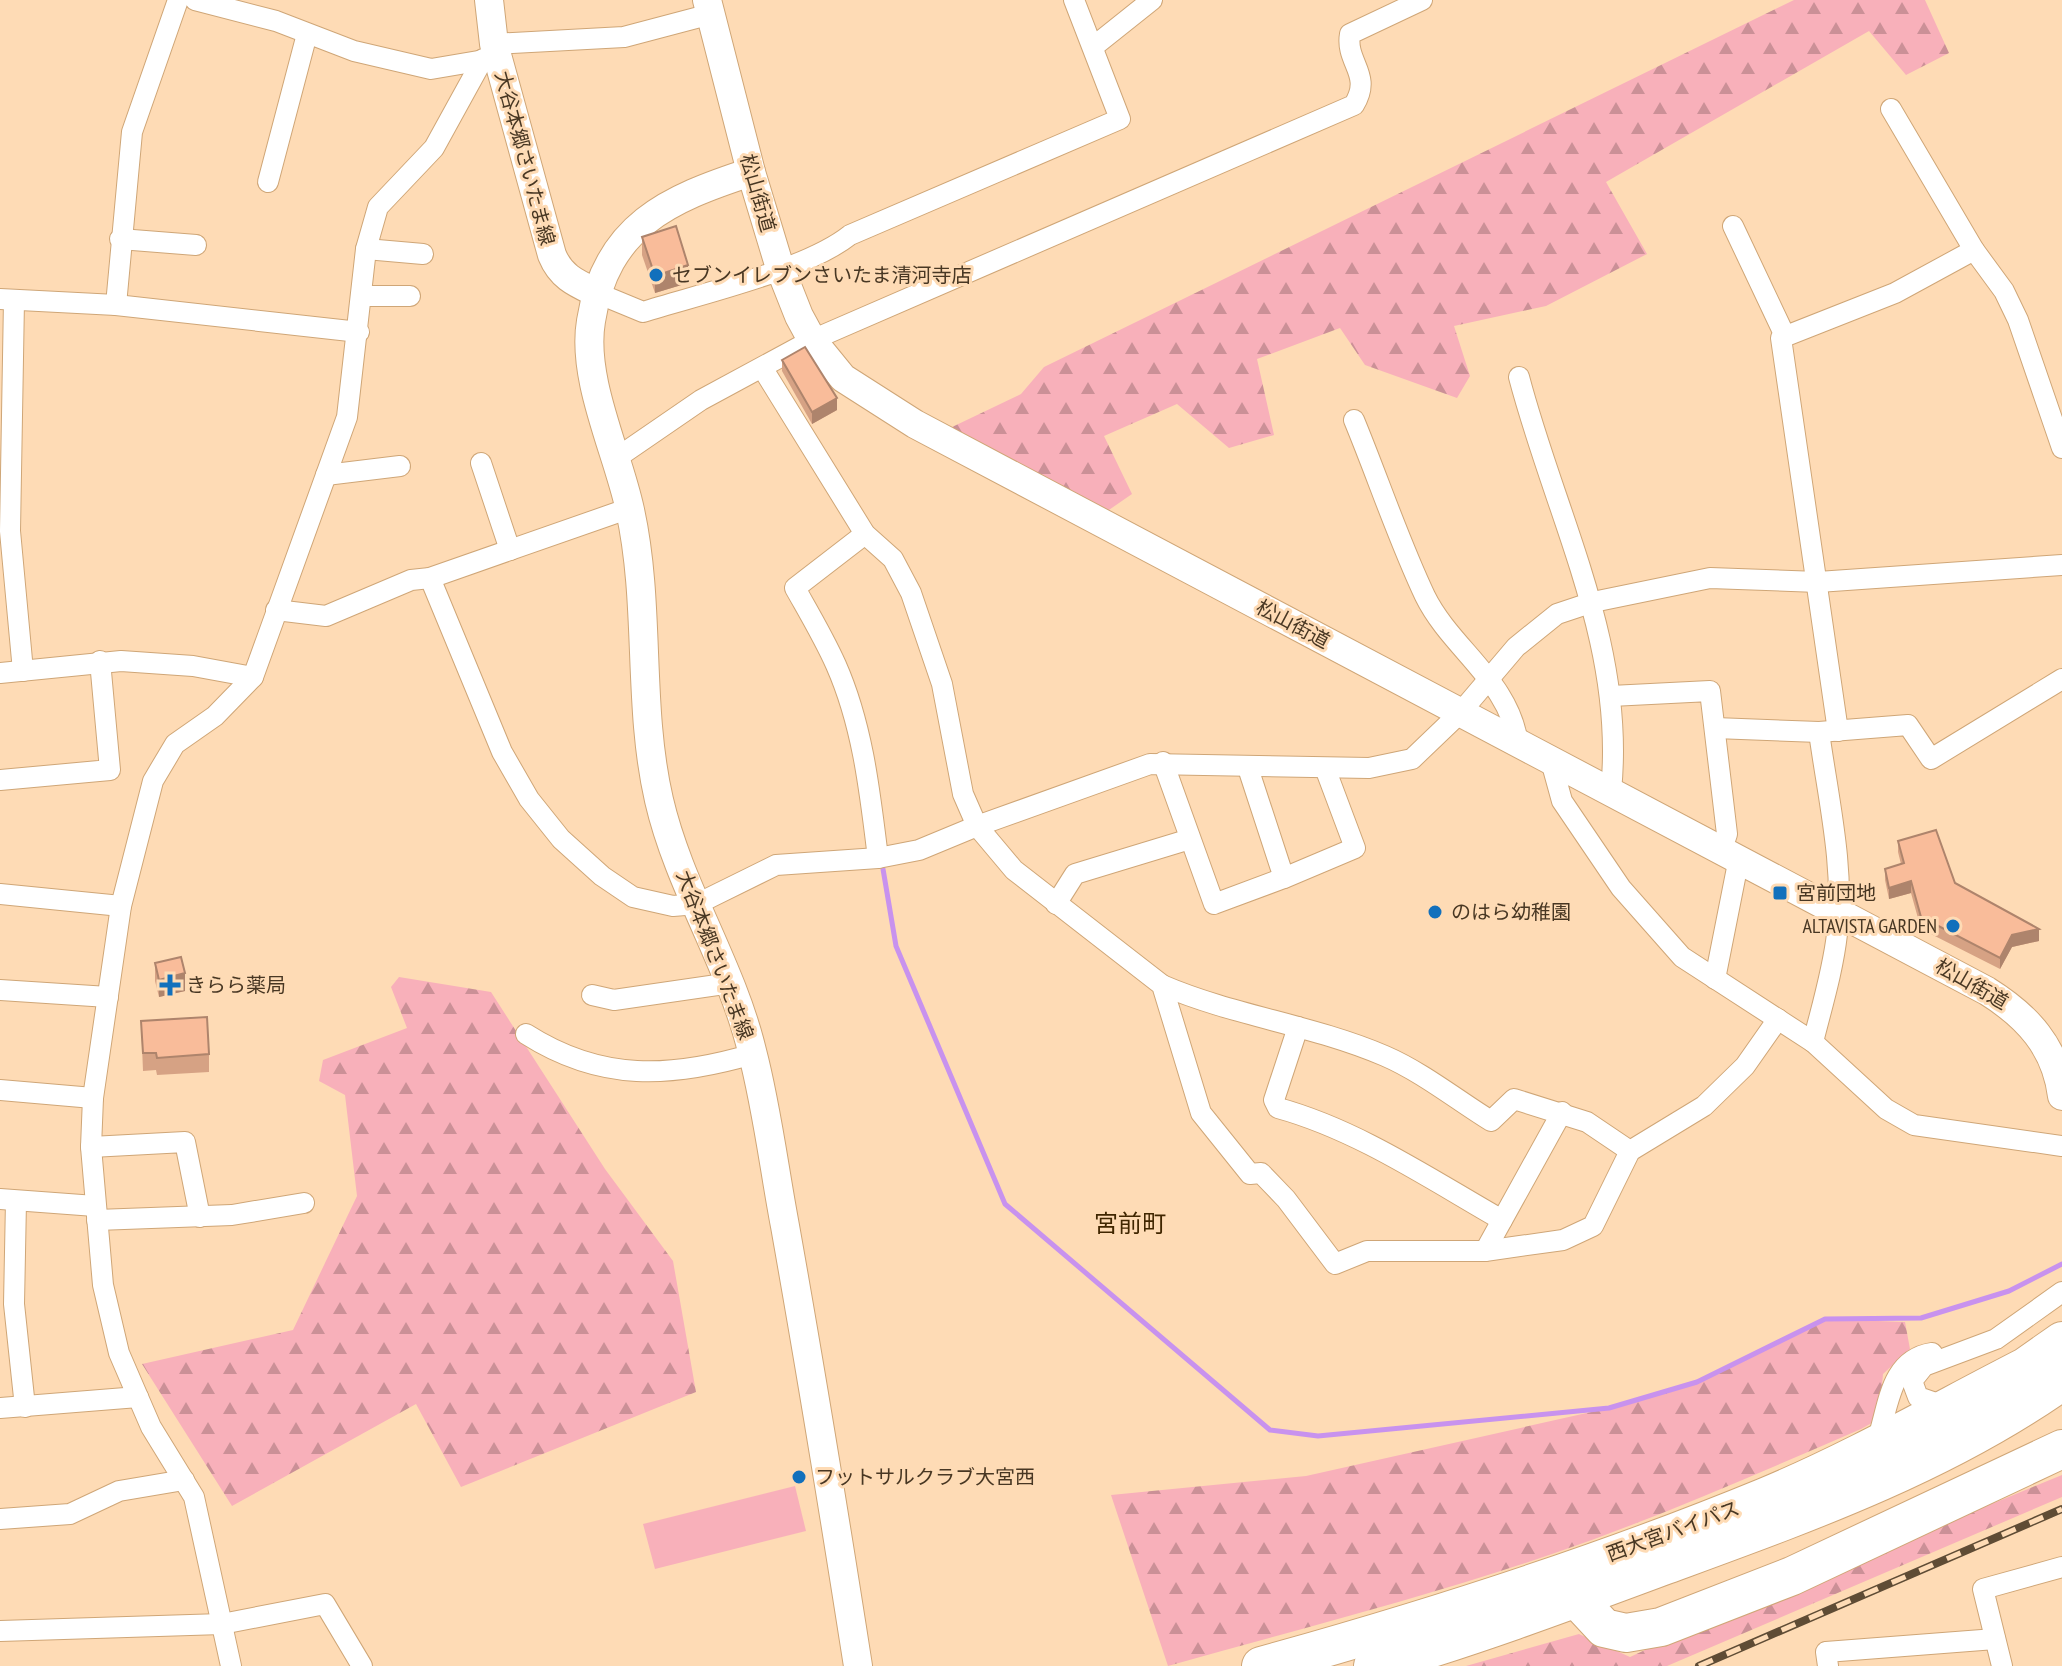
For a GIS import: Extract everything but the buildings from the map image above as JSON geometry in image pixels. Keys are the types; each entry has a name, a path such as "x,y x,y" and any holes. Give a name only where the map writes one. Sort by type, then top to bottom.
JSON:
{"highway":[{"name":"西大宮バイパス","path":"1261,1666 1447,1610 1635,1547 1767,1496 1875,1445 2025,1367 2062,1341"},
{"name":"西大宮バイパス","path":"1373,1666 1592,1593 1823,1506 2021,1410 2062,1381"},
{"path":"1592,1593 1604,1628 1626,1633 1661,1627 1792,1576 2062,1449"}],"main road":[{"name":"大谷本郷さいたま線","path":"489,0 492,54 552,255 558,269 569,280 597,293"},
{"name":"松山街道","path":"709,7 751,172 780,268 812,340 843,378 887,408 1839,911 2014,1008 2057,1055 2062,1096"},
{"name":"大谷本郷さいたま線","path":"751,172 681,196 629,233 611,260 597,293 590,325 591,359 618,457 639,554 652,764 669,838 731,983 753,1054 799,1304 858,1666"}],"street":[{"path":"116,305 132,132 178,0"},
{"path":"195,0 276,21 354,51 431,69 492,54 624,37 709,7"},
{"path":"597,293 643,312 780,268 832,250 850,235 1120,119 1074,0"},
{"path":"1093,47 1152,0"},
{"path":"618,457 701,400 812,340 1354,105 1363,91 1361,75 1348,45 1350,34 1422,0"},
{"path":"268,182 307,34"},
{"path":"231,1666 194,1497 151,1427 119,1353 109,1313 91,1147 93,1098 121,906 153,781 175,744 215,716 253,677 347,417 364,296 366,249 378,207 434,148 492,54"},
{"path":"1891,109 1974,250 2004,291 2018,320 2062,448"},
{"path":"1733,226 1785,336"},
{"path":"120,239 196,245"},
{"path":"366,249 423,254"},
{"path":"1813,1042 1837,934 1839,882 1818,582 1781,338 1895,293 1974,250"},
{"path":"364,296 410,296"},
{"path":"23,671 10,531 7,300 116,305 359,332"},
{"path":"763,369 865,534 893,559 911,593 942,684 963,794 977,826 1014,870 1162,985 1195,999 1298,1027 1387,1057 1491,1121 1514,1099 1587,1122 1630,1151"},
{"path":"1519,377 1593,602 1611,696 1611,791"},
{"path":"1354,420 1427,599 1489,678 1515,721 1518,744"},
{"path":"481,463 510,550"},
{"path":"326,475 400,466"},
{"path":"276,610 326,616 411,580 430,578 630,508"},
{"path":"865,534 795,588 836,666 854,718 867,769 878,858"},
{"path":"430,578 502,752 529,799 561,839 602,876 633,897 673,906 697,904 776,865 878,858 919,850 977,826 1163,762 1248,768 1369,768 1412,759 1460,713 1516,647 1557,614 1593,602 1710,578 1818,582 2062,565"},
{"path":"0,780 110,770 100,661"},
{"path":"0,673 100,661 193,666 253,677"},
{"path":"1715,728 1829,732 1908,725 1931,759 2062,679"},
{"path":"1611,696 1710,691 1730,853 1715,979"},
{"path":"1551,761 1562,801 1621,888 1682,957 1813,1042 1886,1109 1914,1125 2062,1146"},
{"path":"1163,762 1214,904 1355,848 1325,768"},
{"path":"1248,768 1284,878"},
{"path":"1056,904 1075,874 1190,839"},
{"path":"0,894 121,906"},
{"path":"592,995 614,1000 731,983"},
{"path":"1162,985 1201,1113 1250,1174 1261,1173 1286,1199 1335,1264 1367,1251 1485,1251 1563,1240 1593,1226 1630,1151 1704,1106 1745,1066 1778,1019"},
{"path":"0,990 108,997"},
{"path":"1298,1027 1274,1100 1278,1108 1311,1117 1374,1147 1502,1220"},
{"path":"526,1034 554,1052 610,1069 657,1074 702,1069 753,1054"},
{"path":"0,1090 93,1098"},
{"path":"1485,1251 1562,1112"},
{"path":"91,1147 185,1142 200,1217"},
{"path":"25,1407 7,1304 8,1200 96,1213 200,1217 304,1203"},
{"path":"1948,1407 1918,1397 1912,1381 1924,1366 1996,1339 2062,1292"},
{"path":"1875,1445 1887,1413 1894,1379 1905,1363 1934,1352 1955,1356"},
{"path":"0,1408 138,1397"},
{"path":"0,1519 70,1514 119,1491 184,1480"},
{"path":"2002,1666 1983,1589 2062,1567"},
{"path":"0,1631 222,1624 325,1604 362,1666"},
{"path":"1828,1666 1826,1652 1995,1639"}],"green space":[{"path":"1794,0 1925,0 1949,53 1906,75 1869,31 1606,182 1647,254 1546,306 1454,326 1470,376 1457,398 1365,365 1340,328 1257,359 1274,435 1229,448 1177,404 1104,436 1132,494 1106,512 950,428 1021,394 1044,367"},
{"path":"399,977 491,992 605,1169 673,1261 696,1392 461,1487 416,1404 232,1506 142,1364 293,1330 357,1196 345,1095 319,1081 323,1060 407,1028 391,987"},
{"path":"1825,1319 1905,1322 1910,1349 1883,1374 1879,1419 1861,1429 1669,1510 1552,1554 1409,1599 1168,1666 1111,1495 1306,1476 1609,1408 1697,1382"},
{"path":"2062,1475 2062,1497 1667,1666 1466,1666 1579,1634 1630,1657 1707,1621"},
{"path":"795,1486 806,1531 655,1569 643,1524"}],"waterway":[{"path":"883,869 896,946 1005,1204 1270,1430 1318,1436 1609,1408 1697,1382 1825,1319 1921,1318 2009,1291 2062,1264"}],"railway":[{"path":"1699,1666 2062,1509"}],"place":[{"name":"セブンイレブンさいたま清河寺店","path":"656,275"},
{"name":"宮前団地","path":"1780,893"},
{"name":"のはら幼稚園","path":"1435,912"},
{"name":"ALTAVISTA GARDEN","path":"1953,926"},
{"name":"きらら薬局","path":"170,985"},
{"name":"フットサルクラブ大宮西","path":"799,1477"}],"district":[{"name":"宮前町","path":"1130,1223"}]}
